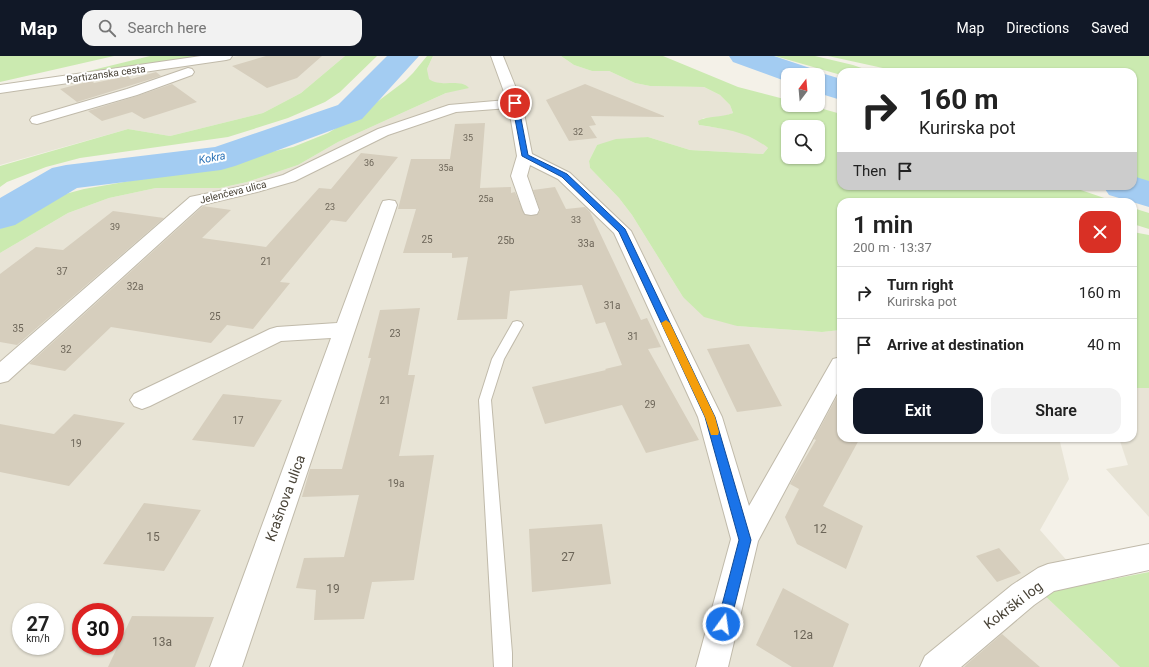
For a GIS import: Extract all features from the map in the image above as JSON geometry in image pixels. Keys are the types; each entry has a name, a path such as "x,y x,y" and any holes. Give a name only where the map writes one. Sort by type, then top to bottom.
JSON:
{"street":[{"name":"Partizanska cesta","path":"0,90 226,56"},
{"path":"497,56 515,103 525,156 519,176 531,210"},
{"name":"Partizanska cesta","path":"37,120 194,70 207,64 212,59"},
{"name":"Jelenčeva ulica","path":"0,374 196,201 251,189 289,178 383,132 454,108 515,103"},
{"path":"525,156 564,176 622,231 710,417 745,540"},
{"name":"Krašnova ulica","path":"226,667 389,205"},
{"path":"142,400 277,334 345,330"},
{"path":"712,667 745,540 837,372"},
{"name":"Kokrški log","path":"936,667 1023,595 1048,578 1149,557"}],"lane":[{"path":"502,667 503,653 485,400 498,359 517,325"}],"shaded area":[{"path":"238,56 345,56 301,93 263,113 170,136 128,129 0,165 0,93"},
{"path":"433,56 561,56 574,65 592,71 609,71 635,83 650,86 704,87 720,95 730,105 733,113 722,117 703,118 699,125 738,131 757,139 768,148 763,154 690,150 648,137 597,145 589,161 590,168 619,198 632,215 683,297 737,326 822,332 837,330 837,442 1060,442 1069,479 1040,530 1069,563 1029,574 1042,593 1120,667 0,667 0,253 68,213 109,198 156,188 220,188 247,182 298,165 338,142 446,93 446,84 435,83 428,79 427,69"},
{"path":"1137,388 1149,388 1149,517 1106,469 1128,465 1120,442 1137,442"}],"green space":[{"path":"0,56 114,56 0,82"},
{"path":"150,56 211,56 56,79"},
{"path":"345,56 377,56 340,92 325,102 288,118 228,137 80,158 46,167 7,182 0,187 0,166 128,129 170,136 263,113 301,93"},
{"path":"427,56 433,56 427,69 429,79 439,83 461,84 469,88 446,93 338,142 298,165 247,182 220,188 156,188 109,198 68,213 0,253 0,229 54,197 84,189 187,171 293,147 328,133 369,108 405,81"},
{"path":"561,56 663,56 738,87 781,98 781,112 825,112 825,110 837,113 837,190 1081,190 1104,198 837,198 837,330 822,332 737,326 704,317 683,297 632,215 619,198 590,168 589,161 597,145 616,139 648,137 690,150 763,154 768,148 744,134 699,125 698,121 702,119 724,116 733,113 730,105 720,95 704,87 650,86 635,83 609,71 592,71 574,65"},
{"path":"775,56 815,56 862,68 837,68 837,74 825,70 825,68 817,68"},
{"path":"828,56 1149,56 1149,185 1137,181 1137,68 883,68"},
{"path":"1137,209 1149,213 1149,229 1137,225"},
{"path":"1137,233 1149,235 1149,388 1137,388"},
{"path":"1149,572 1149,667 1120,667 1042,593"}],"building":[{"path":"266,56 322,56 297,78 267,88 232,66"},
{"path":"156,72 161,76 77,102 60,89 92,81 94,83 128,76 131,79"},
{"path":"172,84 197,102 144,119 132,112 102,121 88,111 137,96"},
{"path":"585,84 664,117 591,116 596,125 589,126 597,138 569,141 546,100"},
{"path":"485,123 480,188 511,187 511,193 515,192 525,215 537,215 540,211 533,190 555,187 566,209 585,207 590,212 641,320 647,318 661,347 648,349 699,440 646,453 622,405 545,424 532,387 622,365 605,322 596,324 582,285 510,291 507,319 457,320 468,257 452,258 452,253 403,253 416,209 398,209 411,159 450,159 455,124"},
{"path":"361,153 398,157 346,222 331,220 280,282 290,283 253,329 227,325 211,343 111,327 65,371 29,364 203,206 231,210 202,238 266,247 319,188 331,189"},
{"path":"113,211 164,218 17,345 0,342 0,274 36,247 63,250"},
{"path":"420,308 408,375 415,375 399,456 434,455 414,580 372,582 364,619 314,620 316,590 296,588 304,558 344,557 359,495 302,497 310,469 342,469 371,358 368,358 380,310"},
{"path":"749,344 782,406 737,412 707,349"},
{"path":"223,394 282,400 254,447 192,440"},
{"path":"837,396 837,442 858,442 823,506 863,526 846,569 797,544 785,517 799,489 790,484 816,440 814,439"},
{"path":"74,414 125,423 69,486 0,472 0,424 54,434"},
{"path":"144,503 201,510 164,571 103,564"},
{"path":"602,524 611,584 532,592 529,529"},
{"path":"999,548 1021,573 997,582 976,556"},
{"path":"783,588 849,624 833,667 792,667 756,645"},
{"path":"132,616 214,617 195,667 108,667 114,655 124,655 124,633"},
{"path":"1002,634 1040,667 964,667 967,664"}],"waterway":[{"name":"Kokra","path":"0,216 66,177 221,158 350,112 404,56"},
{"name":"Kokra","path":"744,56 781,69"},
{"name":"Kokra","path":"825,84 837,89"},
{"name":"Kokra","path":"1136,190 1149,194"}],"slow traffic":[{"path":"666,323 710,417 714,432"}],"route":[{"path":"515,103 525,156 564,176 622,231 710,417 745,540 723,624"}]}
